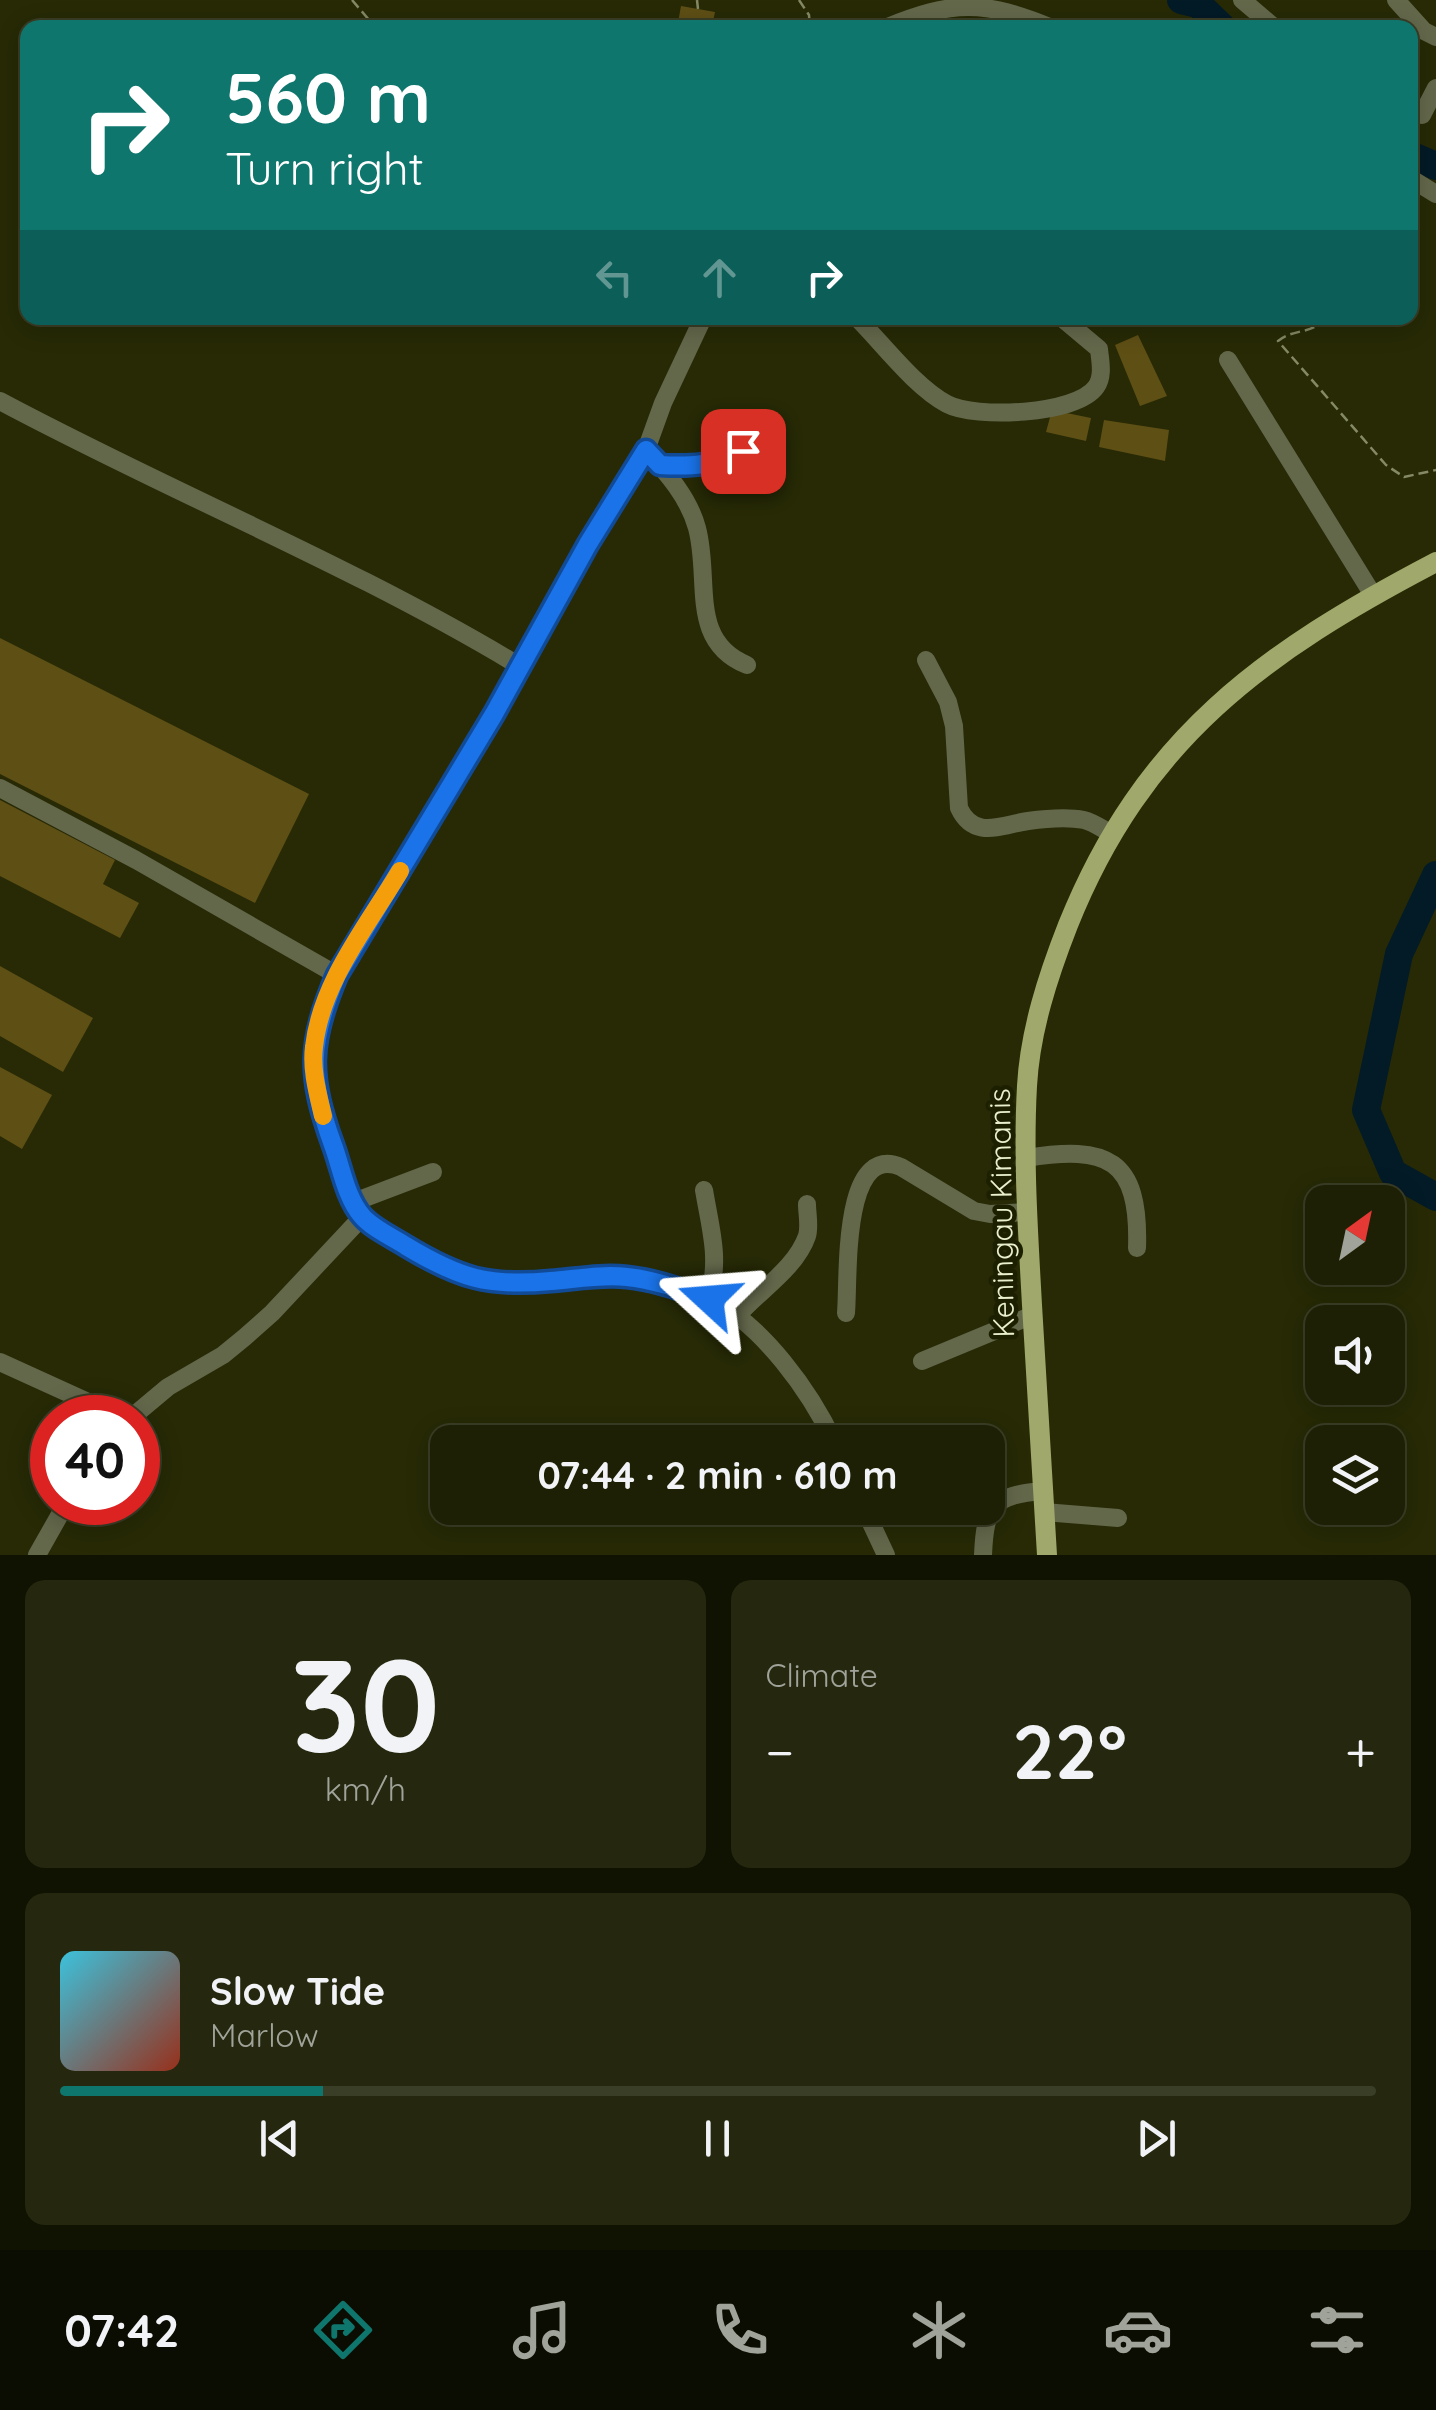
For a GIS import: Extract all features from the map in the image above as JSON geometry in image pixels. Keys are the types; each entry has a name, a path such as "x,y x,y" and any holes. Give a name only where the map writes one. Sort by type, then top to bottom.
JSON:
{"main road":[{"name":"Keningau Kimanis","path":"1047,1555 1026,1158 1027,1083 1041,1004 1053,963 1078,901 1112,834 1174,748 1208,713 1283,650 1436,562"}],"street":[{"path":"1242,0 1265,20"},
{"path":"1396,0 1414,20"},
{"path":"903,20 938,5 960,3 1010,10 1033,20"},
{"path":"1423,115 1436,88"},
{"path":"700,325 646,450 337,975 324,1004 314,1046 314,1079 323,1117 358,1210 452,1272 478,1280 547,1282 624,1276 660,1282 709,1299 738,1316 768,1344 823,1425"},
{"path":"865,325 928,390 947,404 969,412 993,414 1036,410 1081,398 1097,386 1102,369 1099,349 1070,325"},
{"path":"1228,360 1373,595"},
{"path":"0,401 268,533 520,667"},
{"path":"660,465 697,467 720,462 770,434"},
{"path":"646,450 672,478 696,524 706,613 714,642 723,654 747,665"},
{"path":"926,660 948,702 954,726 958,808 964,820 980,828 1002,828 1027,821 1084,820 1112,834"},
{"path":"0,788 136,860 337,975"},
{"path":"1026,1158 1058,1153 1106,1157 1124,1176 1134,1202 1137,1248"},
{"path":"846,1314 855,1195 874,1166 890,1162 974,1210 990,1214 1027,1212"},
{"path":"158,1395 245,1338 284,1301 358,1210 433,1172"},
{"path":"704,1190 716,1250 709,1299"},
{"path":"738,1316 785,1268 803,1242 808,1228 807,1204"},
{"path":"922,1361 1033,1314"},
{"path":"0,1362 72,1395"},
{"path":"983,1555 986,1518 1000,1499 1014,1493 1118,1518"},
{"path":"37,1555 54,1525"},
{"path":"872,1525 886,1555"}],"path":[{"path":"352,0 369,20"},
{"path":"698,0 698,9"},
{"path":"1318,325 1312,330 1288,333 1278,341 1386,465 1404,477 1436,470"}],"building":[{"path":"681,6 715,12 713,20 678,20"},
{"path":"1138,335 1167,396 1140,406 1115,345"},
{"path":"1052,410 1091,418 1086,441 1046,432"},
{"path":"1104,420 1169,430 1165,461 1099,447"},
{"path":"0,638 309,794 255,903 0,774"},
{"path":"0,800 115,860 103,884 139,903 120,938 0,876"},
{"path":"0,966 93,1018 63,1072 0,1036"},
{"path":"0,1067 52,1095 22,1149 0,1136"}],"waterway":[{"path":"1181,0 1198,4 1215,20"},
{"path":"1418,158 1436,166"},
{"path":"1436,875 1399,954 1366,1110 1393,1173 1436,1197"}],"slow traffic":[{"path":"323,1116 314,1079 314,1046 324,1004 337,975 400,871"}],"route":[{"path":"709,1299 660,1282 624,1276 547,1282 478,1280 452,1272 394,1238 362,1217 354,1202 323,1117 314,1079 314,1046 324,1004 337,975 646,450 660,465 697,467 743,451"}]}
